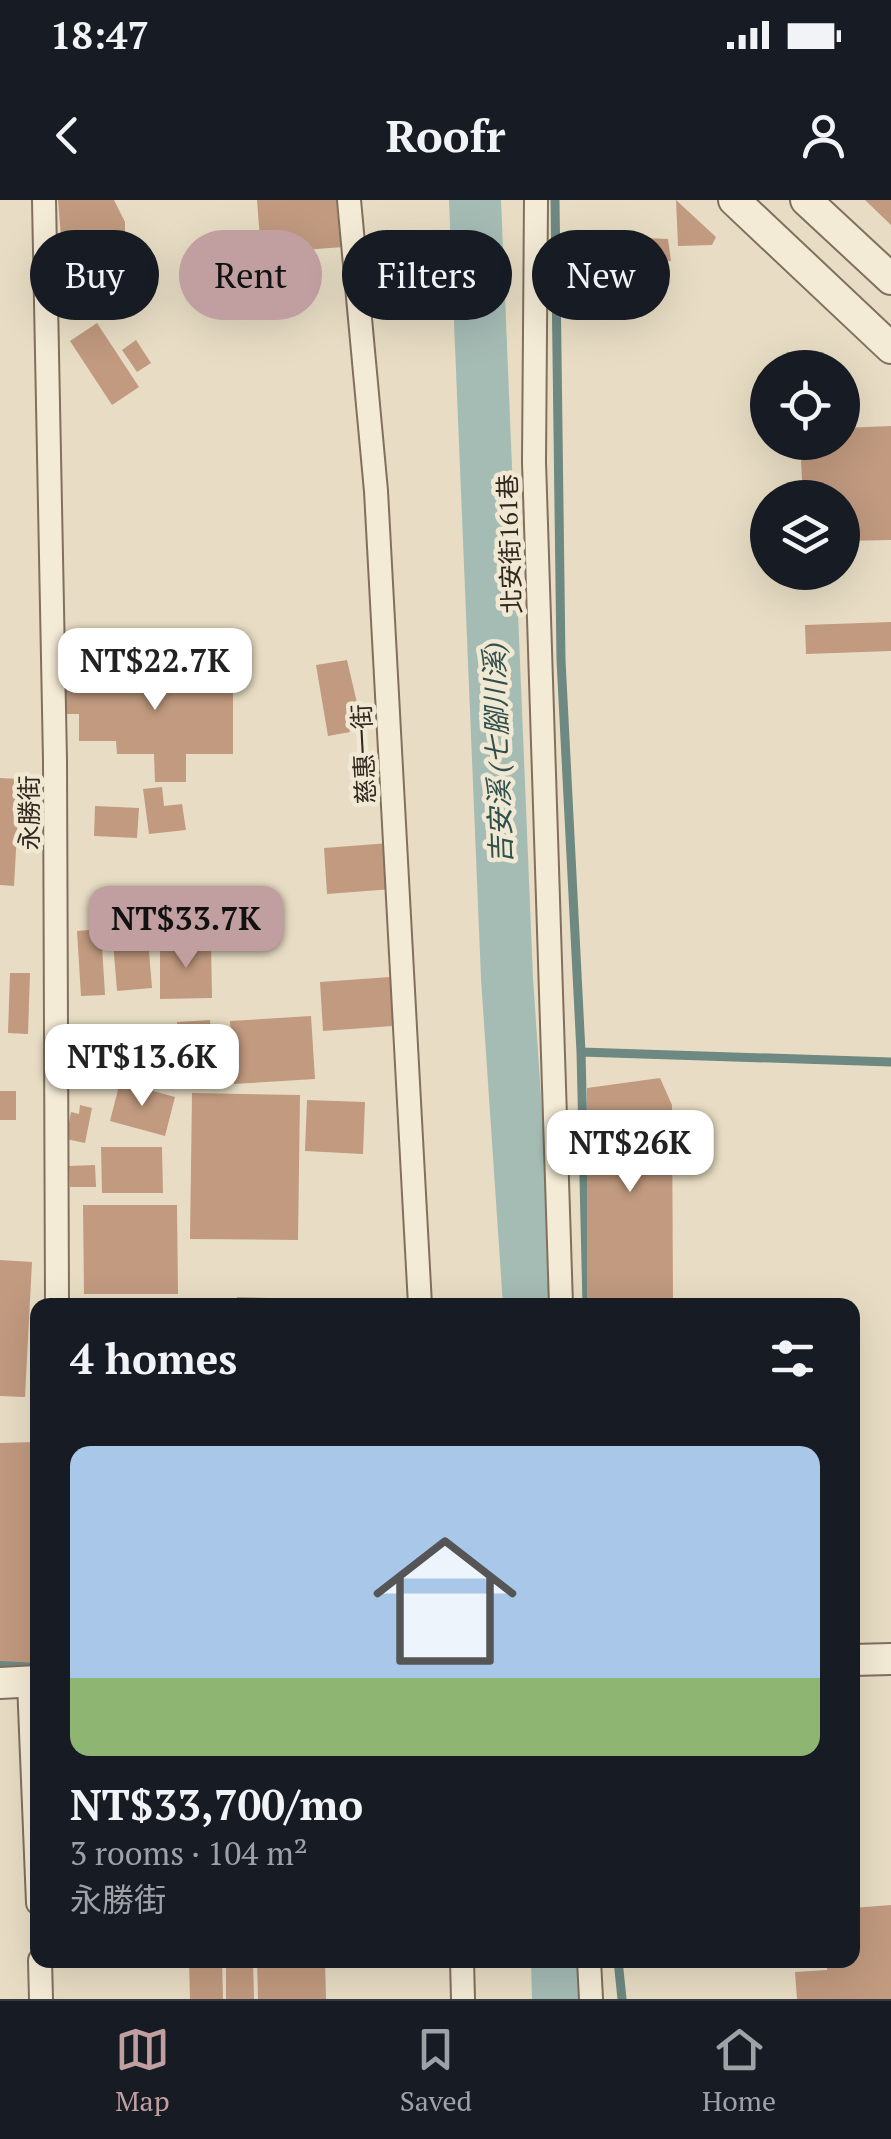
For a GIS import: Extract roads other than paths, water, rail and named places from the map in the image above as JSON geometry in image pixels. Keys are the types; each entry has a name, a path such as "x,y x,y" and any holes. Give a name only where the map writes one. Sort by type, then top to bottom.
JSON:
{"street":[{"name":"永勝街","path":"44,200 55,760 57,1298"},
{"name":"慈惠一街","path":"349,200 376,491 420,1298"},
{"name":"北安街161巷","path":"536,200 534,462 561,1298"},
{"path":"734,200 891,348"},
{"path":"806,200 891,279"},
{"path":"860,1660 891,1658"},
{"path":"22,1682 30,1792"},
{"path":"40,1968 41,1999"},
{"path":"462,1968 463,1999"},
{"path":"589,1968 591,1999"}],"waterway":[{"name":"吉安溪 (七腳川溪)","path":"475,200 507,978 529,1298"},
{"path":"555,200 561,660 581,1052 587,1298"},
{"path":"581,1052 891,1062"},
{"path":"0,1665 30,1664"},
{"name":"吉安溪 (七腳川溪)","path":"557,1968 558,1999"},
{"path":"619,1968 622,1999"}]}
